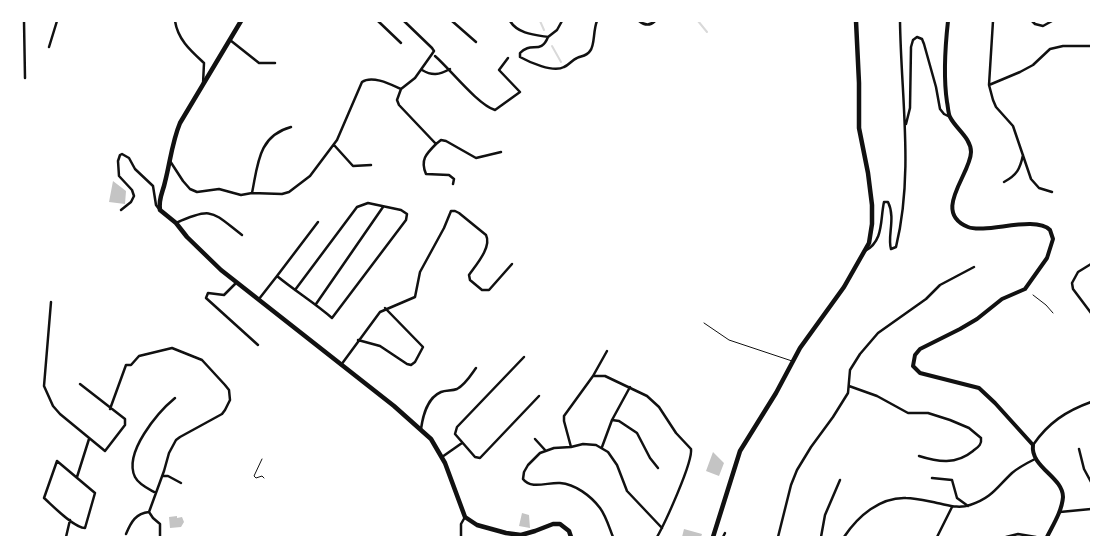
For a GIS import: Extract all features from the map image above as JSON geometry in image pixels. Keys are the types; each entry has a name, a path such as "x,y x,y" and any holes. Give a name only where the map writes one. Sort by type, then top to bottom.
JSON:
{"main road":[{"path":"241,21 203,86 181,119 174,138 160,201 160,210 176,223 209,260 236,283 394,406 436,445 464,517 477,525 521,535 553,524 560,524 569,531 571,537"},
{"path":"713,537 736,459 745,441 776,393 793,361 844,287 866,251 871,231 872,205 859,128 856,21"}],"street":[{"path":"24,21 25,78"},
{"path":"49,47 57,21"},
{"path":"175,21 180,37 204,63 203,86"},
{"path":"378,21 401,43"},
{"path":"404,21 434,51 422,70 401,89 398,100 399,105 436,144"},
{"path":"452,21 476,42"},
{"path":"510,21 522,31 548,37"},
{"path":"562,21 557,30 548,37 546,44 542,48 525,48 520,53 520,57 548,68 558,69 564,67 575,59 589,54 592,49 594,26 597,21"},
{"path":"639,21 646,25 653,24 655,21"},
{"path":"866,251 872,248 878,239 883,205 886,201 890,204 892,227 890,248 894,249 896,247 905,192 905,125 900,21"},
{"path":"948,21 945,74 950,116 971,146 970,160 955,191 953,200 953,210 956,217 961,223 972,228 1042,225 1050,230 1053,239 1049,253 1027,289 1002,299 977,319 920,349 913,360 913,366 920,373 979,388 995,403 1032,445 1035,459 1060,489 1063,497 1059,512 1047,537"},
{"path":"992,21 989,85 996,107 1013,126 1031,178 1039,188 1052,192"},
{"path":"1032,21 1043,26 1052,21"},
{"path":"905,125 910,108 911,47 913,40 917,37 922,39 924,44 940,109 944,114 950,116"},
{"path":"230,40 259,63 275,63"},
{"path":"989,85 1009,78 1027,68 1050,49 1063,46 1091,46"},
{"path":"435,56 450,69 471,93 488,107 495,110 520,92 499,70 508,58"},
{"path":"422,70 433,75 450,69"},
{"path":"170,161 182,181 192,191 202,192 219,189 238,195 252,193 282,194 294,190 310,176 334,145 344,128 364,80 376,80 401,89"},
{"path":"252,193 258,163 267,142 278,131 291,127"},
{"path":"453,184 454,179 452,176 426,174 423,164 424,158 441,140 476,158 501,152"},
{"path":"334,145 353,166 371,164"},
{"path":"121,210 131,202 134,196 132,190 119,176 118,161 122,154 127,156 135,169 153,186 156,205 160,210"},
{"path":"1004,182 1019,171 1023,154"},
{"path":"277,276 295,290 316,304 332,318 406,220 407,214 368,203 357,207 295,290"},
{"path":"316,304 384,207"},
{"path":"341,365 376,316 385,308 415,297 420,272 451,211 460,213 488,238 488,245 469,275 470,280 482,290 489,290 512,264"},
{"path":"176,223 189,217 210,213 219,217 242,235"},
{"path":"258,300 318,222"},
{"path":"1091,264 1078,272 1072,283 1073,289 1091,313"},
{"path":"778,537 789,492 797,470 848,392 850,370 867,345 878,333 926,299 940,285 974,267"},
{"path":"236,283 224,295 211,292 208,293 206,298 258,345"},
{"path":"51,302 44,386 53,406 60,414 103,450 107,450 112,440 125,425 125,419 80,384"},
{"path":"358,340 380,346 407,364 411,365 415,362 424,347 385,308"},
{"path":"110,409 126,365 131,365 139,356 172,348 202,360 229,390 230,400 222,414 176,440 169,454 149,512 152,518 160,524 160,537"},
{"path":"571,447 564,416 593,376 607,352"},
{"path":"524,357 455,429 455,434 475,457 480,458 539,396"},
{"path":"421,430 423,416 431,400 440,392 458,388 476,368"},
{"path":"593,376 602,376 648,396 659,407 676,433 690,446 692,452 657,537"},
{"path":"849,386 878,396 908,413 928,413 950,420 970,428 981,438 982,442 979,446 970,454 957,460 943,462 919,456"},
{"path":"602,447 612,420 630,387"},
{"path":"156,493 143,486 135,478 132,464 135,452 152,422 175,398"},
{"path":"1032,445 1046,429 1070,410 1091,402"},
{"path":"612,420 619,421 637,434 650,458 658,468"},
{"path":"77,477 89,439"},
{"path":"535,440 545,450"},
{"path":"442,457 462,443"},
{"path":"613,537 601,509 579,490 559,483 532,485 527,483 523,479 524,472 533,458 545,450 584,444 602,447 614,459 627,491 662,528"},
{"path":"1079,449 1084,469 1091,482"},
{"path":"844,537 859,518 890,499 906,498 952,507 968,506 990,496 1012,474 1035,459"},
{"path":"57,461 94,492 84,528 80,528 70,520 44,498 57,461"},
{"path":"163,476 168,476 181,483"},
{"path":"932,478 952,480 957,498 968,506"},
{"path":"820,537 825,515 840,480"},
{"path":"937,537 952,507"},
{"path":"1059,512 1091,509"},
{"path":"126,534 133,519 142,512 149,512"},
{"path":"461,537 461,524 464,517"},
{"path":"66,537 70,520"},
{"path":"723,537 725,532"},
{"path":"1006,537 1018,534 1036,537"}],"lane":[{"path":"1033,295 1053,313"},
{"path":"704,323 728,340 793,361"}],"path":[{"path":"262,459 254,476 256,478 262,476 264,478"}],"building":[{"path":"113,181 126,191 125,204 109,202"},
{"path":"713,452 724,463 719,476 706,471"},
{"path":"522,513 529,515 530,528 519,526"},
{"path":"177,516 177,518 182,517 184,522 181,527 170,528 169,517"},
{"path":"684,529 702,534 701,537 682,537"}],"waterway":[{"path":"540,21 544,30"},
{"path":"698,21 707,32"},
{"path":"552,46 561,62"}]}
